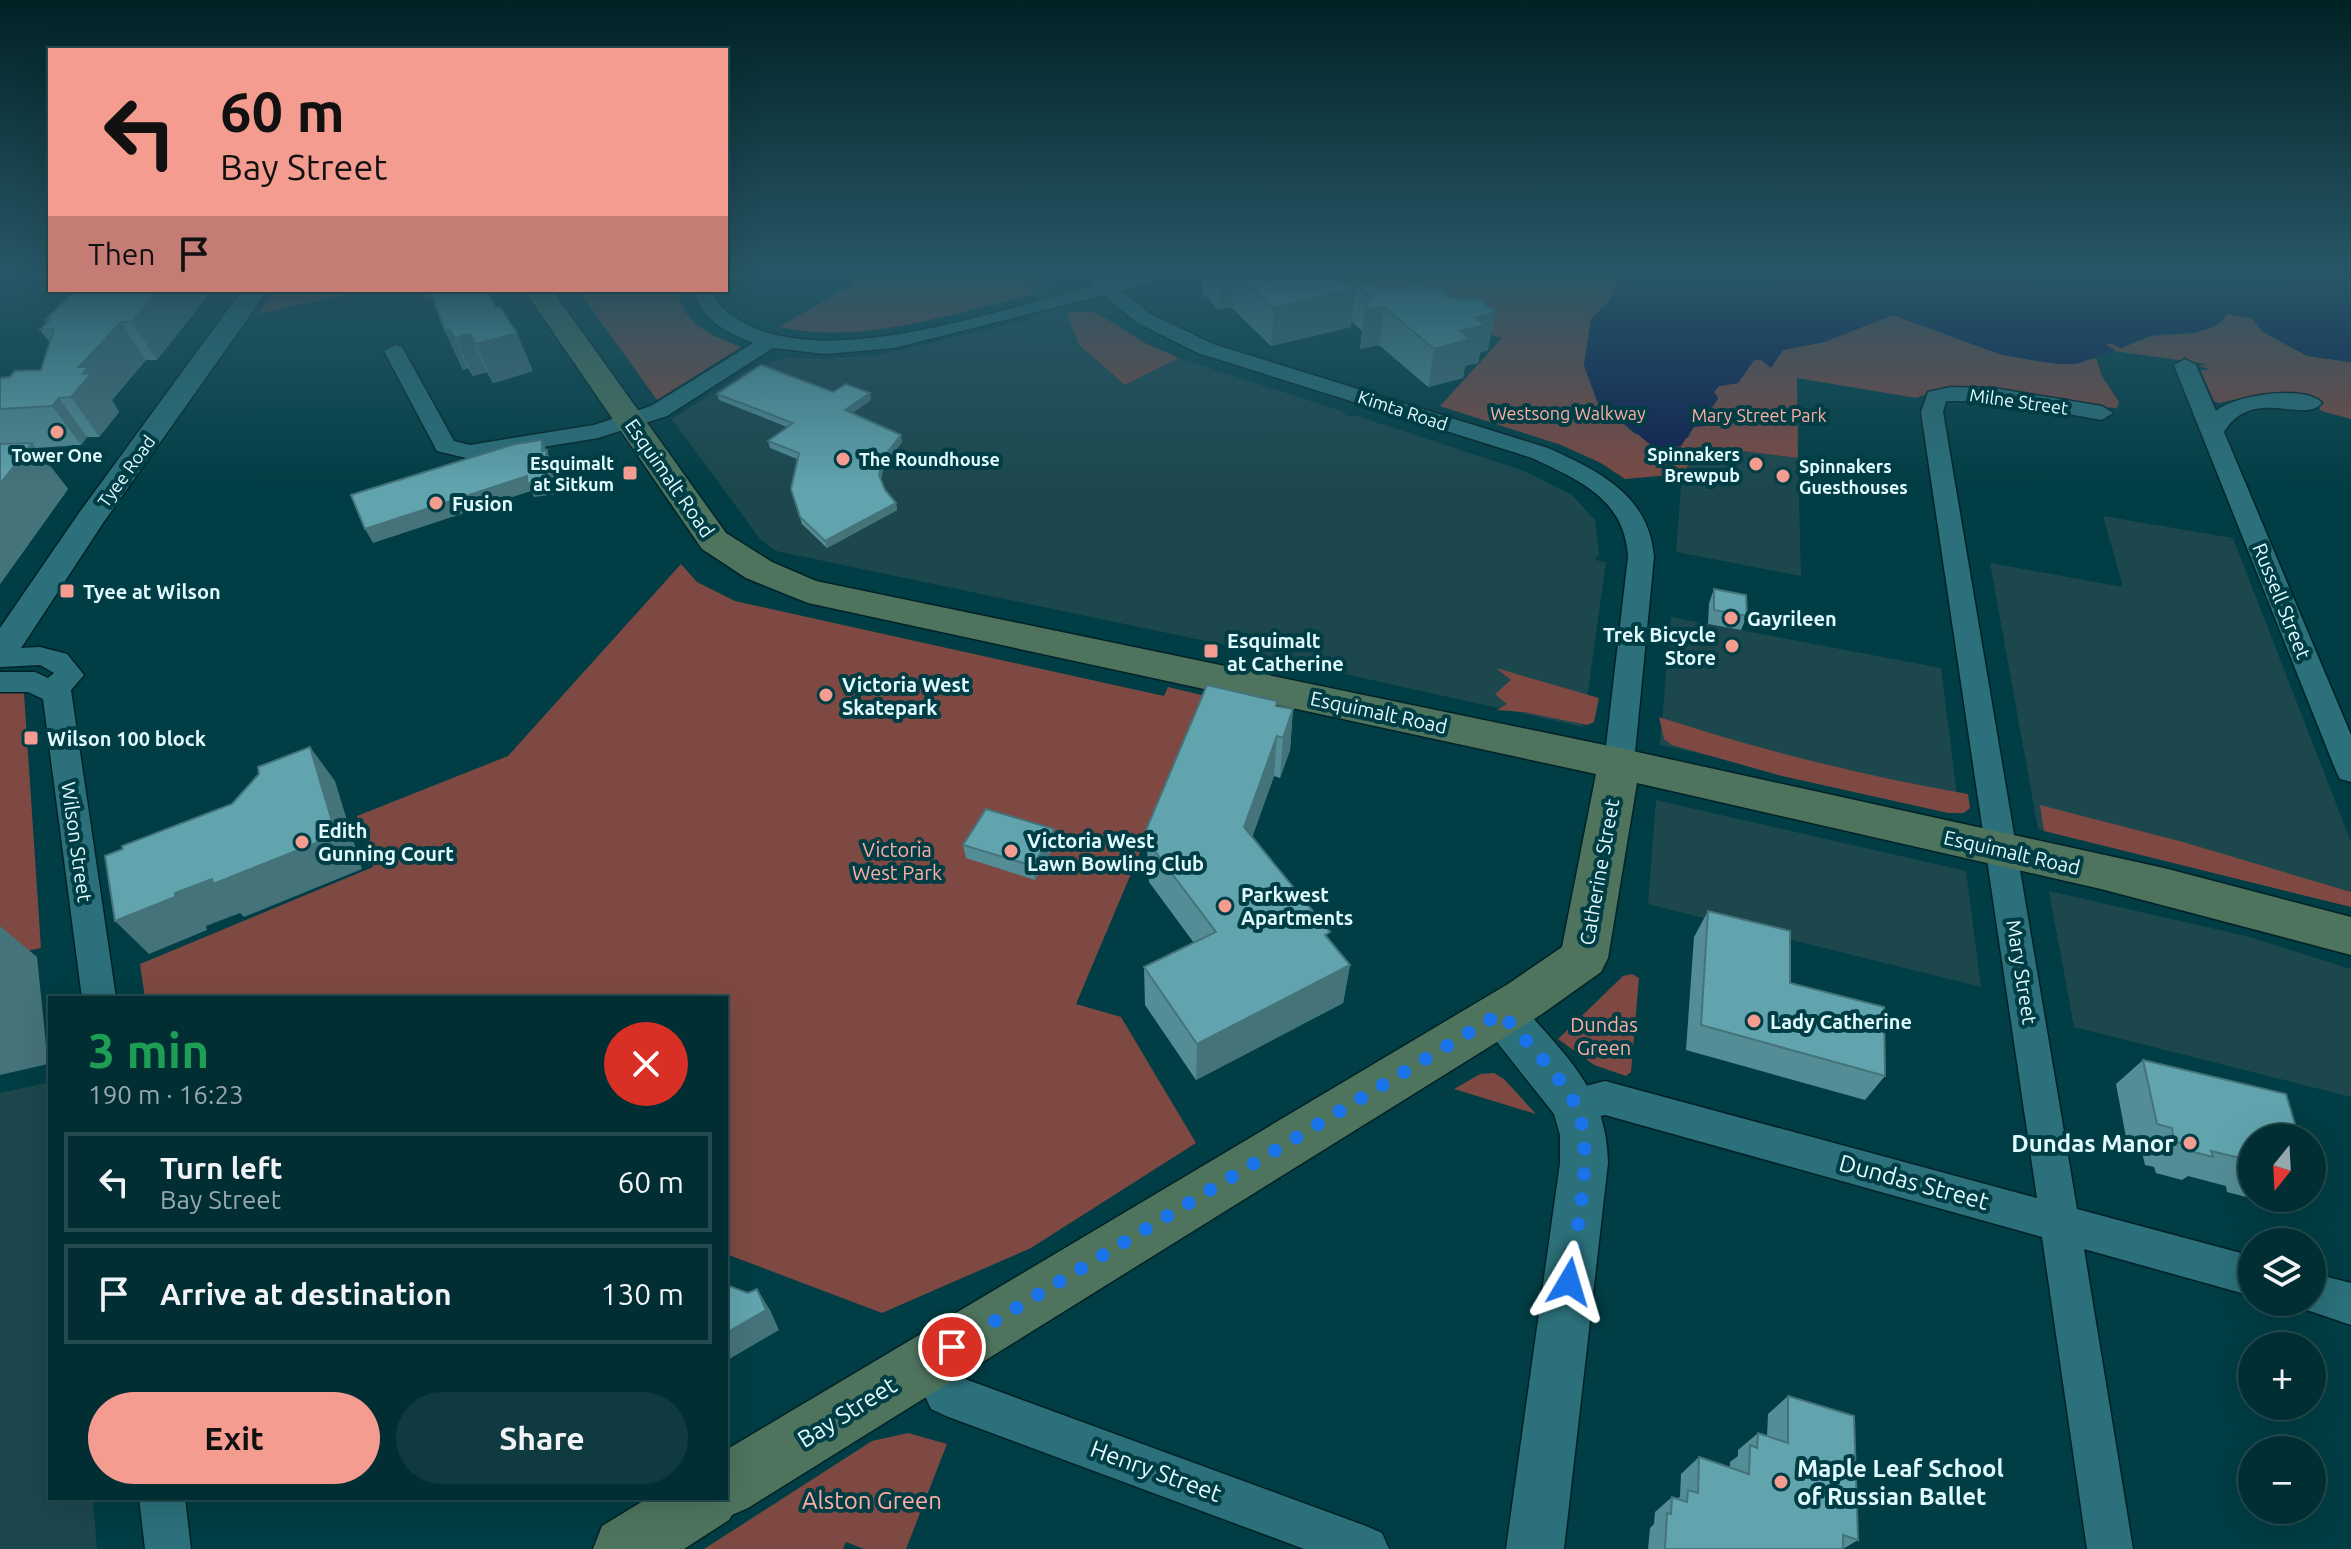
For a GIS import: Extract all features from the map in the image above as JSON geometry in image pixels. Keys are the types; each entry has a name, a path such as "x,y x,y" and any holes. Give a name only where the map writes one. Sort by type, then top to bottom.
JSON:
{"main road":[{"name":"Esquimalt Road","path":"576,345 714,541 740,562 771,578 808,591 1619,763 2003,850 2282,916 2351,936"},
{"name":"Catherine Street","path":"1501,1013 1584,958 1619,763"},
{"name":"Bay Street","path":"728,1485 1501,1013"},
{"path":"625,1549 704,1500"}],"street":[{"name":"Tyee Road","path":"0,656 90,520 215,345"},
{"path":"395,351 445,446 470,452 598,431 659,411 763,345"},
{"path":"799,345 817,348 852,345"},
{"name":"Kimta Road","path":"1202,345 1550,458 1605,489 1625,509"},
{"name":"Russell Street","path":"2185,365 2351,771"},
{"name":"Milne Street","path":"1936,397 1947,393 1974,394 2102,413"},
{"name":"Mary Street","path":"1936,397 1932,412 2003,850 2110,1549"},
{"path":"2213,432 2228,412 2245,405 2274,401 2311,403"},
{"name":"Catherine Street","path":"1619,763 1641,557 1638,532 1625,509"},
{"name":"Wilson Street","path":"0,656 58,659 66,665 70,675 56,687 99,996"},
{"path":"0,682 35,682 42,689 56,687"},
{"path":"1501,1013 1575,1104 1584,1135 1584,1163 1535,1549"},
{"name":"Dundas Street","path":"1575,1104 1605,1098 2238,1272"},
{"path":"2326,1297 2351,1304"},
{"name":"Henry Street","path":"946,1394 1366,1549"},
{"path":"162,1500 168,1549"}],"shaded area":[{"path":"920,345 1079,345 1125,385 1179,358 1341,411 1349,417 1357,416 1524,471 1572,495 1595,520 1599,555 1595,560 1606,562 1583,727 1263,656 1263,653 776,551 760,539 672,419 750,369 786,357 823,359 879,355"},
{"path":"1702,446 1798,458 1801,576 1676,552 1682,474"},
{"path":"2103,516 2233,538 2351,842 2351,899 2038,829 1990,563 2123,587"},
{"path":"1671,617 1941,668 1959,811 1660,745"},
{"path":"1656,800 1966,871 1981,987 1648,904"},
{"path":"2049,891 2246,936 2351,969 2351,1097 2074,1027"},
{"path":"48,1082 48,1500 93,1500 97,1549 0,1549 0,1093"}],"green space":[{"path":"618,345 741,347 657,400"},
{"path":"1079,345 1150,345 1179,358 1125,385"},
{"path":"1495,345 1587,345 1584,365 1597,401 1635,434 1688,438 1718,399 1714,392 1719,386 1738,383 1754,360 1807,345 1976,345 2046,362 2096,358 2102,376 2119,402 2117,408 1928,393 1916,398 1797,378 1798,458 1702,446 1682,474 1625,479 1601,463 1561,445 1440,406"},
{"path":"2105,345 2121,348 2128,345 2287,345 2307,356 2351,362 2351,419 2321,411 2315,398 2257,395 2219,403 2214,401 2201,371 2210,369 2199,366 2207,364 2114,351"},
{"name":"Victoria West Park","path":"681,564 697,582 735,601 1164,696 1168,687 1206,696 1076,1004 1121,1017 1196,1143 1031,1248 882,1313 728,1255 728,996 145,996 140,964 373,867 357,816 508,756"},
{"path":"1496,668 1599,698 1594,722 1587,725 1524,712 1497,710 1507,704 1495,694 1511,680"},
{"path":"0,693 24,693 41,948 0,957"},
{"path":"1659,717 1812,761 1968,794 1970,808 1964,813 1948,813 1782,776 1672,745 1664,739"},
{"path":"2040,805 2183,842 2351,892 2351,907 2044,831"},
{"name":"Dundas Green","path":"1632,974 1639,978 1631,1072 1626,1076 1594,1065 1558,1039 1623,976"},
{"path":"1494,1073 1504,1079 1536,1114 1454,1089 1480,1074"},
{"name":"Alston Green","path":"908,1433 947,1444 906,1549 864,1549 846,1542 843,1549 704,1549 872,1441"}],"water":[{"path":"1587,345 1807,345 1783,350 1771,368 1761,360 1754,360 1738,383 1719,386 1714,392 1718,398 1707,416 1707,426 1693,427 1681,446 1657,450 1597,401 1584,365"},
{"path":"1976,345 2107,345 2115,350 2076,364 2002,355"},
{"path":"2288,345 2351,345 2351,362 2308,356"}],"building":[{"path":"49,345 99,345 79,367 88,367 83,374 92,373 71,397 59,398 52,406 0,409 0,378 10,377 15,371 41,370"},
{"name":"The Roundhouse","path":"761,365 833,392 846,384 870,393 845,410 901,435 883,458 879,475 885,490 896,503 825,541 800,517 791,489 799,453 768,441 793,423 717,394"},
{"path":"542,440 542,451 547,450 546,460 551,460 550,480 527,483 527,476 365,529 351,495 515,444"},
{"path":"32,443 0,484 0,444"},
{"path":"1714,589 1746,595 1747,616 1714,610"},
{"name":"Parkwest Apartments","path":"1207,685 1277,701 1276,706 1293,709 1283,738 1277,736 1244,827 1330,932 1325,935 1350,965 1197,1044 1144,967 1216,932 1148,842 1151,836 1146,830"},
{"path":"310,747 336,835 213,884 212,879 175,893 175,897 115,921 105,856 123,849 122,846 232,804 259,774 258,767"},
{"path":"986,809 1054,829 1033,866 963,845"},
{"path":"1708,911 1790,931 1790,983 1884,1007 1885,1076 1701,1025"},
{"path":"2143,1060 2286,1094 2295,1124 2238,1124 2238,1158 2211,1151 2213,1157 2186,1150 2184,1144 2174,1141 2172,1128 2157,1124"},
{"path":"728,1286 748,1293 757,1289 766,1310 728,1332"},
{"name":"Maple Leaf School of Russian Ballet","path":"1788,1396 1854,1416 1858,1540 1843,1535 1843,1549 1665,1549 1667,1513 1671,1514 1672,1497 1687,1502 1688,1490 1698,1493 1699,1457 1749,1474 1750,1445 1757,1448 1758,1433 1788,1443"}],"place":[{"name":"Tower One","path":"57,432"},
{"name":"The Roundhouse","path":"843,459"},
{"name":"Spinnakers Brewpub","path":"1756,464"},
{"name":"Esquimalt at Sitkum","path":"630,473"},
{"name":"Spinnakers Guesthouses","path":"1783,476"},
{"name":"Fusion","path":"436,503"},
{"name":"Tyee at Wilson","path":"67,591"},
{"name":"Gayrileen","path":"1731,618"},
{"name":"Trek Bicycle Store","path":"1732,646"},
{"name":"Esquimalt at Catherine","path":"1211,651"},
{"name":"Victoria West Skatepark","path":"826,695"},
{"name":"Wilson 100 block","path":"31,738"},
{"name":"Edith Gunning Court","path":"302,842"},
{"name":"Victoria West Lawn Bowling Club","path":"1011,851"},
{"name":"Parkwest Apartments","path":"1225,906"},
{"name":"Lady Catherine","path":"1754,1021"},
{"name":"Dundas Manor","path":"2190,1143"},
{"name":"Maple Leaf School of Russian Ballet","path":"1781,1482"}],"route":[{"path":"952,1347 1501,1013 1540,1057 1575,1104 1584,1135 1584,1163 1569,1282"}],"park label":[{"name":"Westsong Walkway","path":"1568,413"},
{"name":"Mary Street Park","path":"1759,415"}]}
